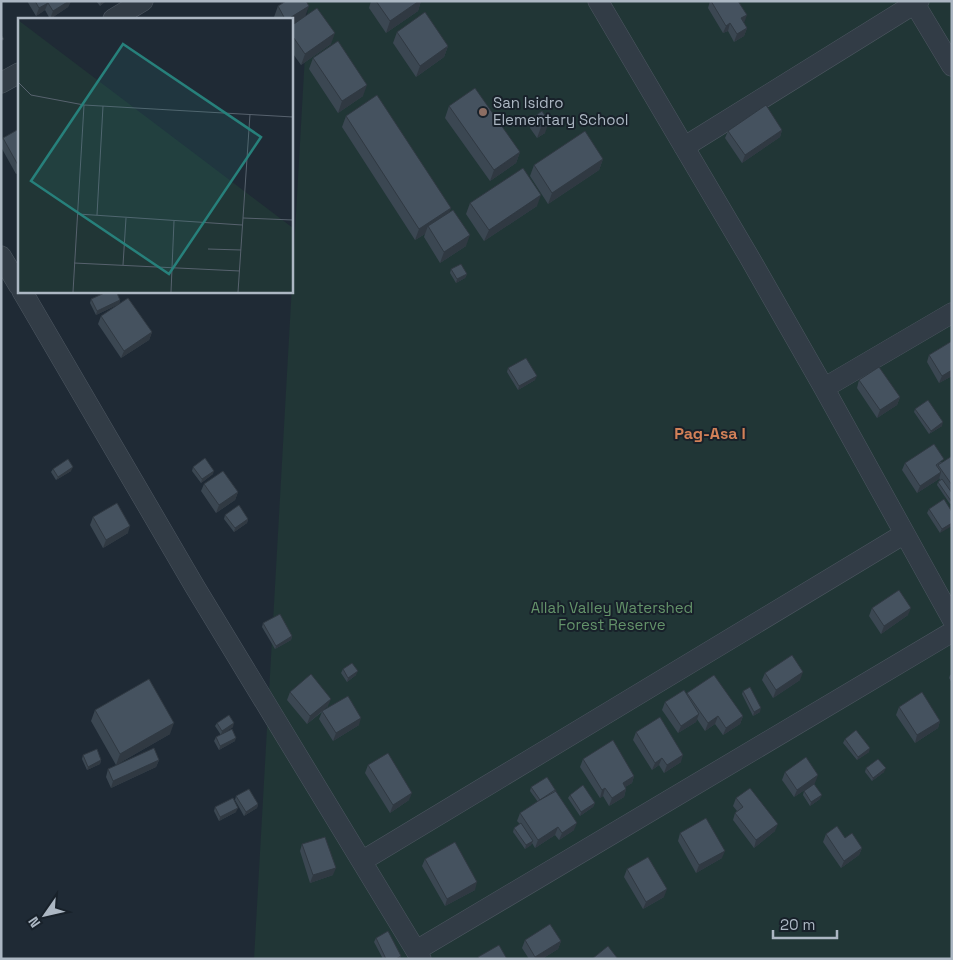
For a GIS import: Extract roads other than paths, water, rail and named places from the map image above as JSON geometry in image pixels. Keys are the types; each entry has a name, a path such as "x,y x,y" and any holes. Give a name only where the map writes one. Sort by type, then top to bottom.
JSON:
{"street":[{"path":"115,18 143,1"},
{"path":"598,1 748,255 952,618"},
{"path":"684,147 916,2 952,66"},
{"path":"1,83 18,74"},
{"path":"1,256 18,284"},
{"path":"23,292 195,587 419,955 952,632"},
{"path":"824,388 952,313"},
{"path":"362,861 904,534"}],"place":[{"name":"San Isidro Elementary School","path":"483,112"}],"district":[{"name":"Pag-Asa I","path":"710,433"}],"park label":[{"name":"Allah Valley Watershed Forest Reserve","path":"612,616"}]}
